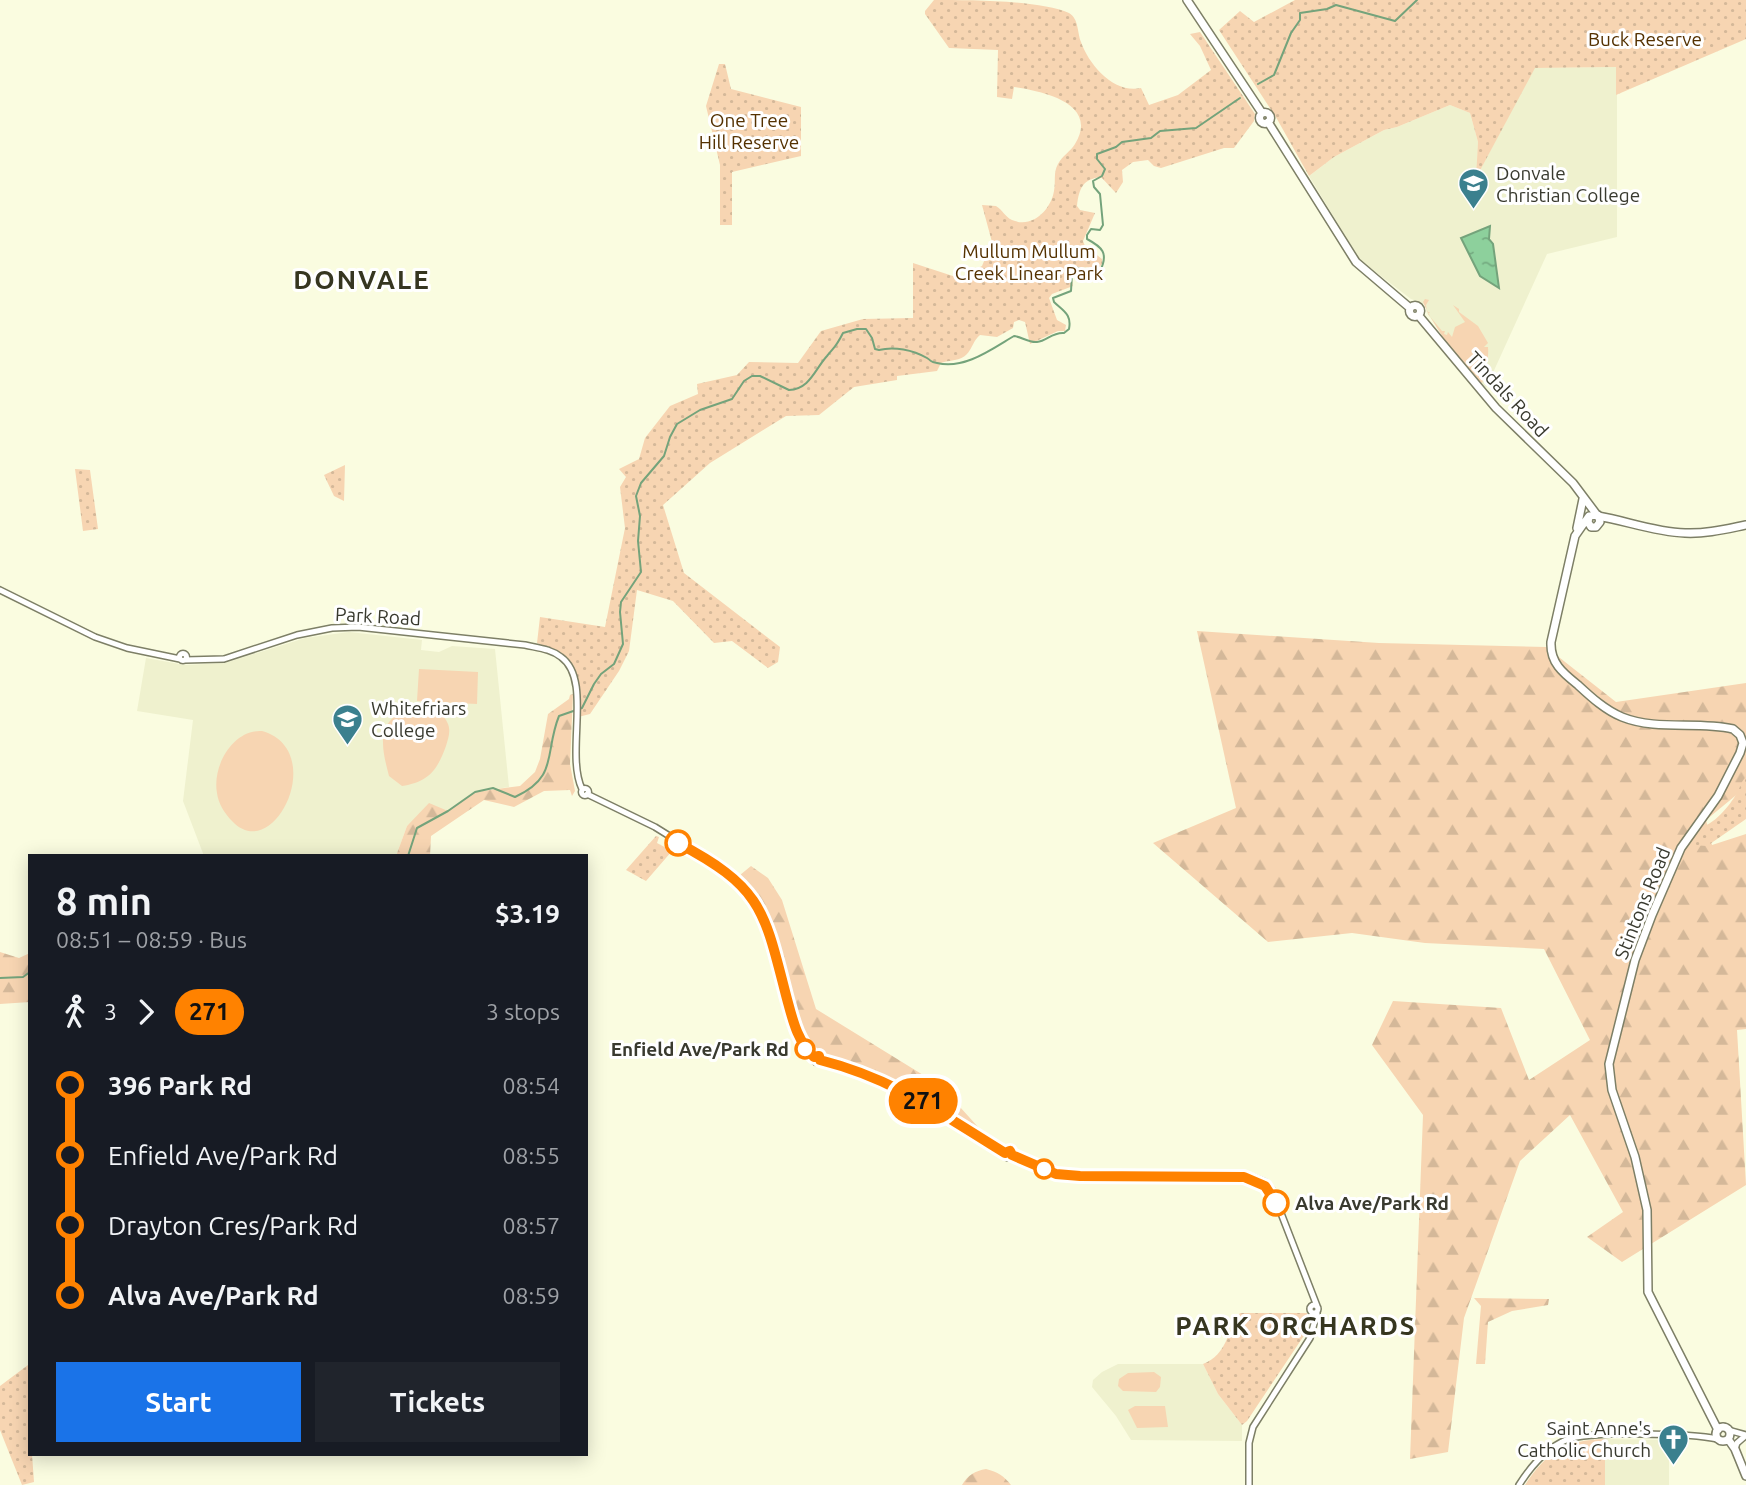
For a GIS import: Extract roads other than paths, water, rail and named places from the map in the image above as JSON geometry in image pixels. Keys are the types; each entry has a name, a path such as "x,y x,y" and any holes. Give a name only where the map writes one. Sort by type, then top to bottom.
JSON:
{"main road":[{"name":"Tindals Road","path":"1187,0 1262,113 1259,117 1261,121 1268,122 1356,262 1410,308 1411,316 1419,316 1496,408 1579,490 1593,516"},
{"name":"Tindals Road","path":"1579,490 1593,516"},
{"path":"1575,536 1583,499"},
{"path":"1593,516 1657,530 1689,533 1746,525"},
{"path":"1593,516 1601,521 1596,527"},
{"name":"Stintons Road","path":"1593,516 1575,536 1551,642 1552,657 1558,668 1600,704 1619,716 1648,723 1733,729 1740,735 1743,743 1718,796 1681,848 1652,915 1633,969 1609,1064 1612,1090 1635,1157 1647,1210 1648,1292 1722,1433"},
{"path":"1573,548 1581,535 1596,527 1620,521"},
{"path":"1722,1433 1735,1449 1746,1476"},
{"path":"1722,1433 1742,1467"}],"street":[{"name":"Park Road","path":"0,590 94,637 127,648 172,657 209,657 259,647 314,631 358,627 522,648 534,647 553,652 564,659 575,677 575,766 585,792 655,827 724,870 745,888 769,930 799,1039 815,1062 820,1060 856,1070 908,1093 1005,1153 1010,1151 1012,1155 1048,1171 1070,1176 1253,1176 1265,1182 1274,1196 1311,1291 1314,1324 1306,1344 1253,1426 1249,1443 1249,1485"},
{"path":"1519,1485 1542,1455 1572,1438 1722,1433"},
{"path":"1692,1435 1722,1433 1745,1436"},
{"path":"1735,1449 1745,1436"}],"water":[{"path":"1490,226 1489,239 1493,244 1499,288 1480,276 1461,238"}],"waterway":[{"path":"1258,84 1274,75 1291,33 1300,20 1300,13 1336,5 1395,21 1417,0"},
{"path":"409,854 417,828 475,792 493,788 515,797 538,781 548,763 559,716 582,708 601,674 614,664 623,644 621,602 641,572 638,541 640,516 636,496 641,483 664,456 677,424 700,410 732,399 744,381 752,376 760,376 789,390 802,386 836,346 843,333 857,329 866,329 875,349 910,351 932,362 947,364 957,364 977,357 1014,336 1037,342 1064,333 1069,329 1069,320 1053,298 1071,291 1075,267 1092,273 1100,271 1104,260 1100,248 1087,239 1091,229 1100,230 1103,225 1100,194 1093,181 1102,176 1105,169 1097,159 1097,154 1122,142 1151,138 1160,131 1196,128 1240,98"},
{"path":"0,978 23,977 28,973"}],"place":[{"name":"Donvale Christian College","path":"1473,211"},
{"name":"Whitefriars College","path":"348,746"},
{"name":"Enfield Ave/Park Rd","path":"805,1049"},
{"name":"Alva Ave/Park Rd","path":"1276,1203"},
{"name":"Saint Anne's Catholic Church","path":"1674,1466"}],"district":[{"name":"DONVALE","path":"362,279"},
{"name":"PARK ORCHARDS","path":"1296,1325"}],"park label":[{"name":"Buck Reserve","path":"1645,39"},
{"name":"One Tree Hill Reserve","path":"749,131"},
{"name":"Mullum Mullum Creek Linear Park","path":"1029,262"}]}
